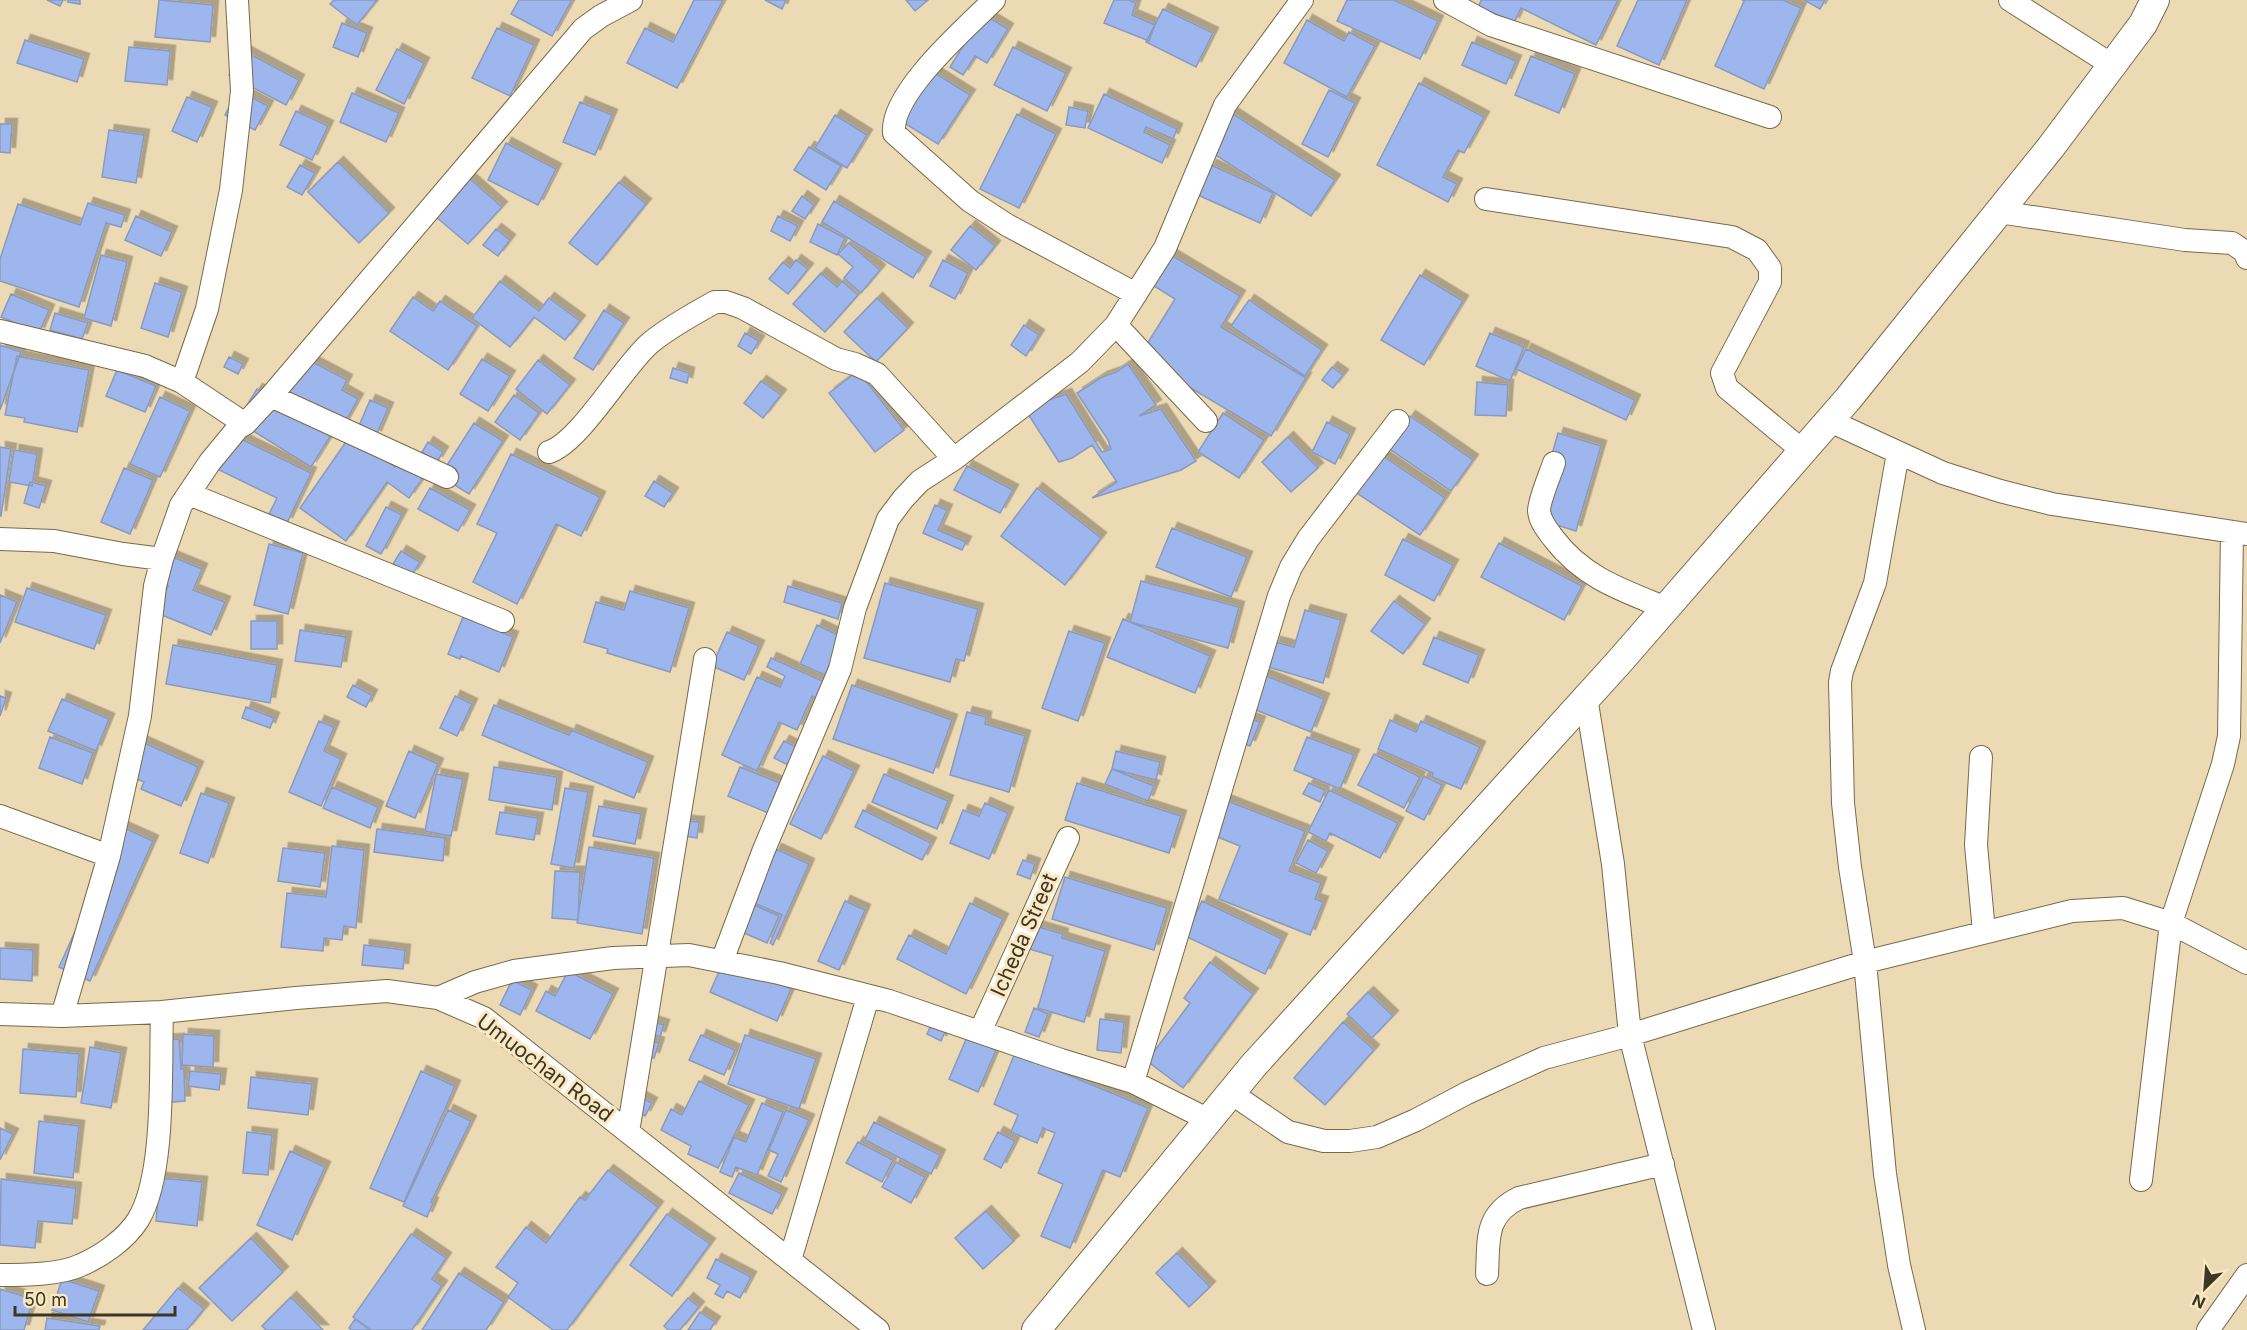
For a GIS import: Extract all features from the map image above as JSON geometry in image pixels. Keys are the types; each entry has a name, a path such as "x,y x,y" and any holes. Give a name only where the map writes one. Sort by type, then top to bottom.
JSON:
{"main road":[{"path":"1036,1330 1253,1066 1666,608 1830,421 1999,212 2143,24 2155,0"}],"street":[{"path":"182,382 207,309 231,189 242,91 237,0"},
{"path":"62,1016 109,856 140,716 155,586 181,505 210,462 238,428 245,424 271,396 583,29 601,16 631,0"},
{"path":"994,0 938,54 899,106 894,133 980,207 1007,225 1136,294"},
{"path":"722,961 763,852 840,669 855,608 888,519 920,481 954,459 1080,362 1116,325 1165,248 1225,105 1302,0"},
{"path":"1445,0 1491,25 1770,117"},
{"path":"2010,0 2112,65"},
{"path":"1486,199 1732,237 1756,250 1770,268 1770,282 1722,374 1727,388 1803,451"},
{"path":"1999,212 2185,240 2232,243 2245,252 2247,258"},
{"path":"549,452 559,449 573,434 649,344 700,310 715,302 726,302 743,308 836,359 855,363 877,374 954,459"},
{"path":"1116,325 1206,422"},
{"path":"0,331 145,366 182,382 245,424"},
{"path":"271,396 447,477"},
{"path":"1133,1082 1283,586 1291,567 1308,539 1398,421"},
{"path":"1830,421 1943,473 2000,491 2052,504 2239,533 2229,736 2223,764 2171,923 2141,1180"},
{"path":"1898,453 1875,583 1840,682 1843,803 1850,867 1865,962 1885,1174 1899,1265 1914,1330"},
{"path":"1554,463 1539,510 1550,535 1569,558 1587,573 1666,608"},
{"path":"189,494 503,621"},
{"path":"0,539 54,541 162,559"},
{"path":"628,1132 705,659"},
{"path":"1586,697 1612,864 1630,1035 1704,1330"},
{"path":"1981,757 1976,845 1984,932"},
{"path":"0,816 109,856"},
{"name":"Icheda Street","path":"980,1032 1068,838"},
{"path":"1231,1093 1288,1132 1324,1141 1350,1141 1377,1137 1544,1058 1630,1035 1865,962 2072,911 2123,908 2171,923 2247,963"},
{"path":"438,998 475,982 514,971 613,958 689,955 778,973 889,1001 1133,1082 1209,1120"},
{"name":"Umuochan Road","path":"0,1014 62,1016 162,1012 296,998 387,992 438,998 484,1018 878,1330"},
{"path":"790,1260 868,997"},
{"path":"0,1275 36,1274 81,1266 121,1240 138,1219 150,1190 156,1160 162,1012"},
{"path":"1486,1274 1491,1228 1496,1215 1504,1205 1519,1198 1663,1164"},
{"path":"2208,1330 2247,1275"}],"building":[{"path":"47,0 63,0 60,6"},
{"path":"68,0 80,0 80,4 68,2"},
{"path":"159,0 213,5 210,42 155,37"},
{"path":"334,0 377,0 357,25 330,4"},
{"path":"519,0 572,0 552,36 511,14"},
{"path":"694,0 723,0 677,88 627,63 645,28 673,42"},
{"path":"765,0 786,0 782,9"},
{"path":"906,0 928,0 915,11"},
{"path":"1114,0 1129,0 1136,3 1132,15 1155,25 1149,41 1104,23"},
{"path":"1347,0 1394,0 1438,21 1420,59 1337,21"},
{"path":"1481,0 1618,0 1596,45 1521,8 1514,23 1479,6"},
{"path":"1638,0 1687,0 1659,65 1617,46"},
{"path":"1742,0 1783,0 1801,8 1764,89 1715,66 1744,1"},
{"path":"1804,0 1825,0 1820,9"},
{"path":"1163,9 1213,33 1196,67 1146,42"},
{"path":"983,14 1008,29 987,63 975,56 963,75 950,67"},
{"path":"1307,20 1344,41 1349,32 1375,46 1347,97 1284,63"},
{"path":"342,23 367,33 358,57 333,47"},
{"path":"497,28 534,45 510,96 472,78"},
{"path":"25,40 84,59 77,82 17,63"},
{"path":"1472,42 1516,61 1506,84 1462,65"},
{"path":"129,47 170,51 167,85 125,81"},
{"path":"1013,47 1066,73 1047,111 994,85"},
{"path":"397,49 424,63 404,104 376,90"},
{"path":"242,50 299,80 286,105 229,75"},
{"path":"1531,56 1575,74 1559,113 1515,95"},
{"path":"927,68 970,95 938,144 896,118"},
{"path":"1419,83 1484,117 1464,153 1458,150 1443,177 1457,184 1448,202 1377,165"},
{"path":"238,90 268,106 255,130 225,115"},
{"path":"1329,90 1355,103 1328,157 1302,144"},
{"path":"352,93 399,113 386,142 340,122"},
{"path":"1104,94 1177,129 1173,139 1146,127 1144,132 1170,145 1162,163 1088,128"},
{"path":"187,97 212,107 197,142 172,131"},
{"path":"580,102 612,115 595,155 563,142"},
{"path":"1069,107 1088,111 1085,128 1066,125"},
{"path":"1227,110 1335,180 1311,216 1203,147"},
{"path":"296,111 328,126 312,160 280,145"},
{"path":"1017,114 1056,134 1019,208 980,189"},
{"path":"835,115 867,135 847,168 815,148"},
{"path":"0,124 12,124 10,153 0,152"},
{"path":"109,130 144,135 136,183 102,177"},
{"path":"506,143 556,169 538,205 488,180"},
{"path":"809,147 841,166 826,190 794,170"},
{"path":"338,162 389,213 359,243 308,192"},
{"path":"300,165 315,173 302,195 287,187"},
{"path":"1211,165 1273,193 1260,223 1198,195"},
{"path":"470,179 502,207 468,244 436,217"},
{"path":"619,182 646,204 597,265 569,243"},
{"path":"802,196 814,205 805,219 792,211"},
{"path":"834,201 926,257 913,278 822,222"},
{"path":"88,203 125,215 121,227 106,223 79,307 0,281 0,259 18,204 80,225"},
{"path":"136,216 172,232 161,256 125,240"},
{"path":"778,216 798,226 790,241 771,231"},
{"path":"818,224 845,238 837,255 810,242"},
{"path":"970,226 995,246 976,270 951,250"},
{"path":"496,229 510,240 498,256 483,245"},
{"path":"849,243 880,270 861,293 844,278 853,267 838,254"},
{"path":"1161,249 1240,296 1221,327 1306,378 1271,436 1139,357 1175,299 1143,279"},
{"path":"101,255 127,262 111,326 84,318"},
{"path":"796,260 808,269 788,294 769,279 783,262 790,268"},
{"path":"943,260 968,273 955,299 930,286"},
{"path":"821,273 837,287 842,281 858,295 825,332 793,304"},
{"path":"1420,275 1463,301 1424,365 1381,340"},
{"path":"500,281 539,311 549,298 580,321 565,340 534,317 510,347 472,318"},
{"path":"155,283 182,292 168,337 141,328"},
{"path":"11,294 49,310 39,333 1,317"},
{"path":"413,297 433,311 440,301 477,326 448,370 390,331"},
{"path":"877,298 908,328 876,362 844,332"},
{"path":"1249,300 1322,350 1305,376 1231,326"},
{"path":"604,310 624,323 593,370 574,358"},
{"path":"55,313 88,323 82,339 50,330"},
{"path":"1024,325 1039,335 1026,356 1011,345"},
{"path":"745,333 759,341 751,354 738,346"},
{"path":"1490,333 1524,347 1510,381 1476,366"},
{"path":"0,345 21,352 0,410"},
{"path":"1526,349 1635,400 1626,420 1516,369"},
{"path":"17,356 89,370 77,432 24,422 25,418 5,415"},
{"path":"229,357 243,364 238,374 224,367"},
{"path":"305,358 347,380 342,390 358,399 344,424 287,394"},
{"path":"482,359 510,376 488,411 460,394"},
{"path":"538,360 570,385 547,414 516,389"},
{"path":"1128,364 1156,405 1139,416 1161,409 1196,461 1181,470 1092,498 1117,482 1092,445 1072,458 1059,462 1028,414 1049,400 1066,394 1102,452 1111,449 1108,440 1077,393"},
{"path":"1332,367 1343,375 1333,388 1322,380"},
{"path":"673,368 689,373 687,383 670,378"},
{"path":"117,370 156,386 145,412 106,396"},
{"path":"858,371 904,430 875,452 829,393"},
{"path":"761,381 781,395 763,418 744,403"},
{"path":"1477,382 1508,385 1506,416 1475,415"},
{"path":"257,389 331,435 311,467 237,421"},
{"path":"514,395 539,413 520,440 495,422"},
{"path":"160,397 190,411 160,477 130,464"},
{"path":"370,400 388,408 376,436 358,428"},
{"path":"1223,413 1264,440 1239,478 1198,452"},
{"path":"1410,416 1473,460 1451,491 1388,448"},
{"path":"1327,422 1350,434 1335,464 1312,452"},
{"path":"474,423 503,441 469,494 440,476"},
{"path":"1558,433 1601,446 1576,531 1534,518"},
{"path":"231,434 311,473 287,523 269,514 277,498 215,468"},
{"path":"350,436 395,467 400,460 424,476 409,498 387,482 346,541 300,508"},
{"path":"1288,437 1318,468 1291,492 1262,462"},
{"path":"428,442 443,452 437,462 422,452"},
{"path":"0,447 11,449 1,516 0,516"},
{"path":"1371,448 1445,498 1420,535 1346,486"},
{"path":"14,450 37,454 32,486 9,482"},
{"path":"511,454 600,497 581,536 556,524 517,604 473,582 497,533 477,524"},
{"path":"967,466 1013,490 1000,513 954,490"},
{"path":"124,468 153,480 130,534 101,522"},
{"path":"654,481 673,493 664,507 645,496"},
{"path":"30,482 46,486 39,508 24,503"},
{"path":"430,488 470,510 458,531 418,509"},
{"path":"1037,488 1101,538 1065,585 1001,536"},
{"path":"935,505 947,510 938,530 966,542 962,550 923,533"},
{"path":"386,507 402,515 381,554 366,546"},
{"path":"1172,528 1247,557 1231,597 1156,567"},
{"path":"1403,539 1453,565 1434,601 1385,575"},
{"path":"1499,543 1582,586 1564,620 1481,577"},
{"path":"269,544 303,553 288,614 254,605"},
{"path":"401,551 420,562 412,575 393,564"},
{"path":"168,555 202,569 193,590 225,602 211,635 157,613 168,586 157,582"},
{"path":"1141,581 1239,607 1228,648 1130,622"},
{"path":"885,583 978,609 964,661 956,659 950,682 864,658"},
{"path":"788,586 842,603 838,619 784,602"},
{"path":"27,588 106,615 94,649 15,622"},
{"path":"630,591 689,608 670,672 607,653 608,649 584,642 596,602 624,610"},
{"path":"0,595 17,602 0,643"},
{"path":"1394,601 1425,624 1403,654 1371,631"},
{"path":"1305,610 1341,620 1323,683 1268,667 1275,642 1294,647"},
{"path":"463,617 513,637 499,672 461,656 460,659 448,654"},
{"path":"1123,619 1210,656 1195,693 1107,657"},
{"path":"251,621 277,621 277,649 251,649"},
{"path":"817,625 842,637 825,675 800,664"},
{"path":"300,630 346,637 341,667 295,661"},
{"path":"1069,631 1105,643 1078,721 1042,708"},
{"path":"727,632 759,646 744,680 712,666"},
{"path":"1434,637 1479,655 1468,683 1423,664"},
{"path":"173,645 277,665 270,703 166,684"},
{"path":"771,658 827,683 819,700 812,696 797,730 779,722 757,771 722,755 757,677 780,687 785,676 767,667"},
{"path":"1264,675 1324,699 1311,732 1251,708"},
{"path":"353,685 372,695 366,707 347,697"},
{"path":"852,685 952,720 933,773 833,739"},
{"path":"0,696 6,698 0,716"},
{"path":"455,696 472,704 457,736 440,728"},
{"path":"62,699 109,719 96,751 48,731"},
{"path":"494,705 569,735 571,730 648,762 634,798 482,735"},
{"path":"246,707 274,718 270,728 242,718"},
{"path":"967,712 986,717 985,724 1025,736 1009,792 950,775"},
{"path":"1244,716 1260,722 1250,746 1234,740"},
{"path":"1390,720 1416,732 1421,721 1480,747 1461,789 1432,777 1433,773 1378,749"},
{"path":"319,721 334,727 324,751 341,759 321,806 289,792"},
{"path":"50,737 93,753 82,784 39,768"},
{"path":"1307,737 1354,755 1340,789 1294,770"},
{"path":"140,741 198,767 181,806 141,789 144,782 125,774"},
{"path":"784,741 798,748 788,765 774,758"},
{"path":"409,751 438,764 415,818 386,806"},
{"path":"1116,751 1160,762 1156,780 1112,769"},
{"path":"1374,754 1420,777 1404,808 1358,785"},
{"path":"823,756 854,771 821,839 790,824"},
{"path":"494,767 557,777 552,810 489,800"},
{"path":"740,767 780,783 768,813 728,796"},
{"path":"1112,769 1154,786 1148,801 1105,784"},
{"path":"436,774 463,779 451,836 425,831"},
{"path":"884,774 948,801 937,829 872,802"},
{"path":"1424,776 1442,785 1424,820 1406,811"},
{"path":"1077,783 1181,816 1169,853 1065,820"},
{"path":"1309,783 1325,790 1320,802 1303,794"},
{"path":"332,787 378,807 370,828 323,808"},
{"path":"565,788 588,792 574,868 551,864"},
{"path":"1329,790 1398,823 1380,858 1330,833 1326,841 1308,832"},
{"path":"201,793 229,803 208,863 180,853"},
{"path":"1214,796 1305,831 1289,871 1321,883 1315,899 1323,902 1310,935 1219,899 1240,846 1200,830"},
{"path":"985,803 1008,813 989,859 950,843 963,810 979,816"},
{"path":"599,806 641,814 635,844 593,836"},
{"path":"863,810 931,843 922,860 855,827"},
{"path":"500,812 538,818 534,840 496,834"},
{"path":"686,821 699,822 697,838 684,836"},
{"path":"122,827 153,841 90,981 59,967"},
{"path":"377,829 445,838 443,861 374,852"},
{"path":"1308,840 1328,851 1316,873 1296,863"},
{"path":"332,846 364,850 356,928 344,926 342,940 324,938 323,951 281,947 287,893 326,897"},
{"path":"589,847 654,858 642,934 577,923"},
{"path":"283,848 325,853 320,887 278,881"},
{"path":"776,849 809,864 773,945 770,943 782,915 752,902"},
{"path":"1023,860 1035,864 1030,879 1017,874"},
{"path":"555,871 580,872 578,920 552,918"},
{"path":"1065,877 1167,908 1154,950 1052,919"},
{"path":"845,901 865,910 839,970 818,961"},
{"path":"1202,901 1282,939 1265,974 1185,936"},
{"path":"970,903 1003,919 966,994 897,959 909,935 946,954"},
{"path":"754,905 779,916 767,943 742,932"},
{"path":"1032,925 1063,934 1062,938 1105,951 1084,1022 1038,1008 1053,956 1026,948"},
{"path":"364,945 405,950 403,969 362,965"},
{"path":"0,948 33,950 32,981 0,979"},
{"path":"724,960 791,989 777,1021 710,992"},
{"path":"1210,962 1253,994 1183,1088 1147,1061 1190,1003 1184,998"},
{"path":"568,971 613,994 590,1039 536,1011 546,991 555,996"},
{"path":"512,980 532,990 520,1015 500,1005"},
{"path":"1368,992 1393,1016 1372,1038 1347,1014"},
{"path":"1034,1008 1048,1014 1039,1037 1025,1032"},
{"path":"644,1019 664,1025 660,1037 640,1030"},
{"path":"1100,1019 1124,1022 1121,1053 1097,1050"},
{"path":"933,1021 947,1027 941,1041 927,1034"},
{"path":"1343,1022 1374,1050 1325,1105 1294,1078"},
{"path":"183,1034 214,1036 213,1067 182,1065"},
{"path":"701,1035 735,1050 724,1075 689,1060"},
{"path":"745,1035 816,1059 799,1109 728,1084"},
{"path":"639,1036 659,1043 654,1058 634,1051"},
{"path":"967,1037 996,1050 978,1092 949,1079"},
{"path":"179,1039 181,1069 184,1069 185,1101 161,1103 158,1040"},
{"path":"90,1047 121,1053 111,1108 81,1103"},
{"path":"23,1049 79,1054 76,1097 20,1093"},
{"path":"1015,1053 1148,1108 1120,1177 1103,1170 1070,1248 1041,1236 1063,1184 1038,1173 1055,1133 1043,1128 1037,1143 1011,1132 1018,1115 994,1104"},
{"path":"190,1071 221,1074 219,1090 188,1086"},
{"path":"421,1071 455,1086 404,1202 370,1188"},
{"path":"251,1077 312,1084 308,1115 248,1108"},
{"path":"699,1081 749,1105 718,1168 688,1154 691,1146 661,1130 671,1109 682,1115"},
{"path":"637,1095 652,1103 645,1116 630,1108"},
{"path":"762,1103 783,1112 757,1175 736,1167 732,1177 720,1172 734,1137 746,1142"},
{"path":"448,1110 471,1121 431,1202 433,1203 427,1217 403,1206"},
{"path":"786,1110 809,1120 781,1182 768,1176 778,1154 769,1150"},
{"path":"39,1121 79,1126 73,1178 34,1173"},
{"path":"874,1122 940,1155 931,1174 865,1140"},
{"path":"0,1128 13,1134 0,1160"},
{"path":"247,1132 272,1135 268,1175 243,1173"},
{"path":"998,1132 1015,1141 1001,1168 984,1159"},
{"path":"858,1142 893,1160 882,1182 846,1163"},
{"path":"290,1151 325,1167 292,1240 257,1225"},
{"path":"896,1162 925,1177 911,1203 882,1187"},
{"path":"608,1170 658,1207 567,1330 553,1330 508,1297 518,1283 496,1267 526,1227 546,1243 580,1197 585,1200"},
{"path":"739,1173 782,1194 772,1214 729,1193"},
{"path":"160,1178 202,1182 197,1226 156,1221"},
{"path":"1,1179 76,1188 72,1224 38,1221 35,1248 0,1245"},
{"path":"986,1211 1014,1241 983,1269 955,1238"},
{"path":"667,1214 710,1244 672,1296 630,1265"},
{"path":"411,1234 446,1258 432,1279 442,1286 412,1330 371,1330 353,1317"},
{"path":"251,1238 283,1272 232,1321 199,1288"},
{"path":"1177,1253 1210,1287 1189,1307 1156,1273"},
{"path":"716,1259 751,1277 740,1298 727,1291 723,1298 715,1294 720,1285 707,1278"},
{"path":"459,1273 504,1302 486,1330 422,1330"},
{"path":"62,1279 99,1291 88,1322 52,1310"},
{"path":"178,1288 204,1309 187,1330 143,1330"},
{"path":"0,1289 33,1299 24,1330 0,1330"},
{"path":"291,1297 323,1330 266,1330 262,1326"},
{"path":"688,1298 699,1307 680,1330 668,1330 664,1326"},
{"path":"700,1312 715,1322 710,1330 688,1330"},
{"path":"47,1318 100,1326 99,1330 45,1330"},
{"path":"355,1319 370,1330 349,1328"}]}
